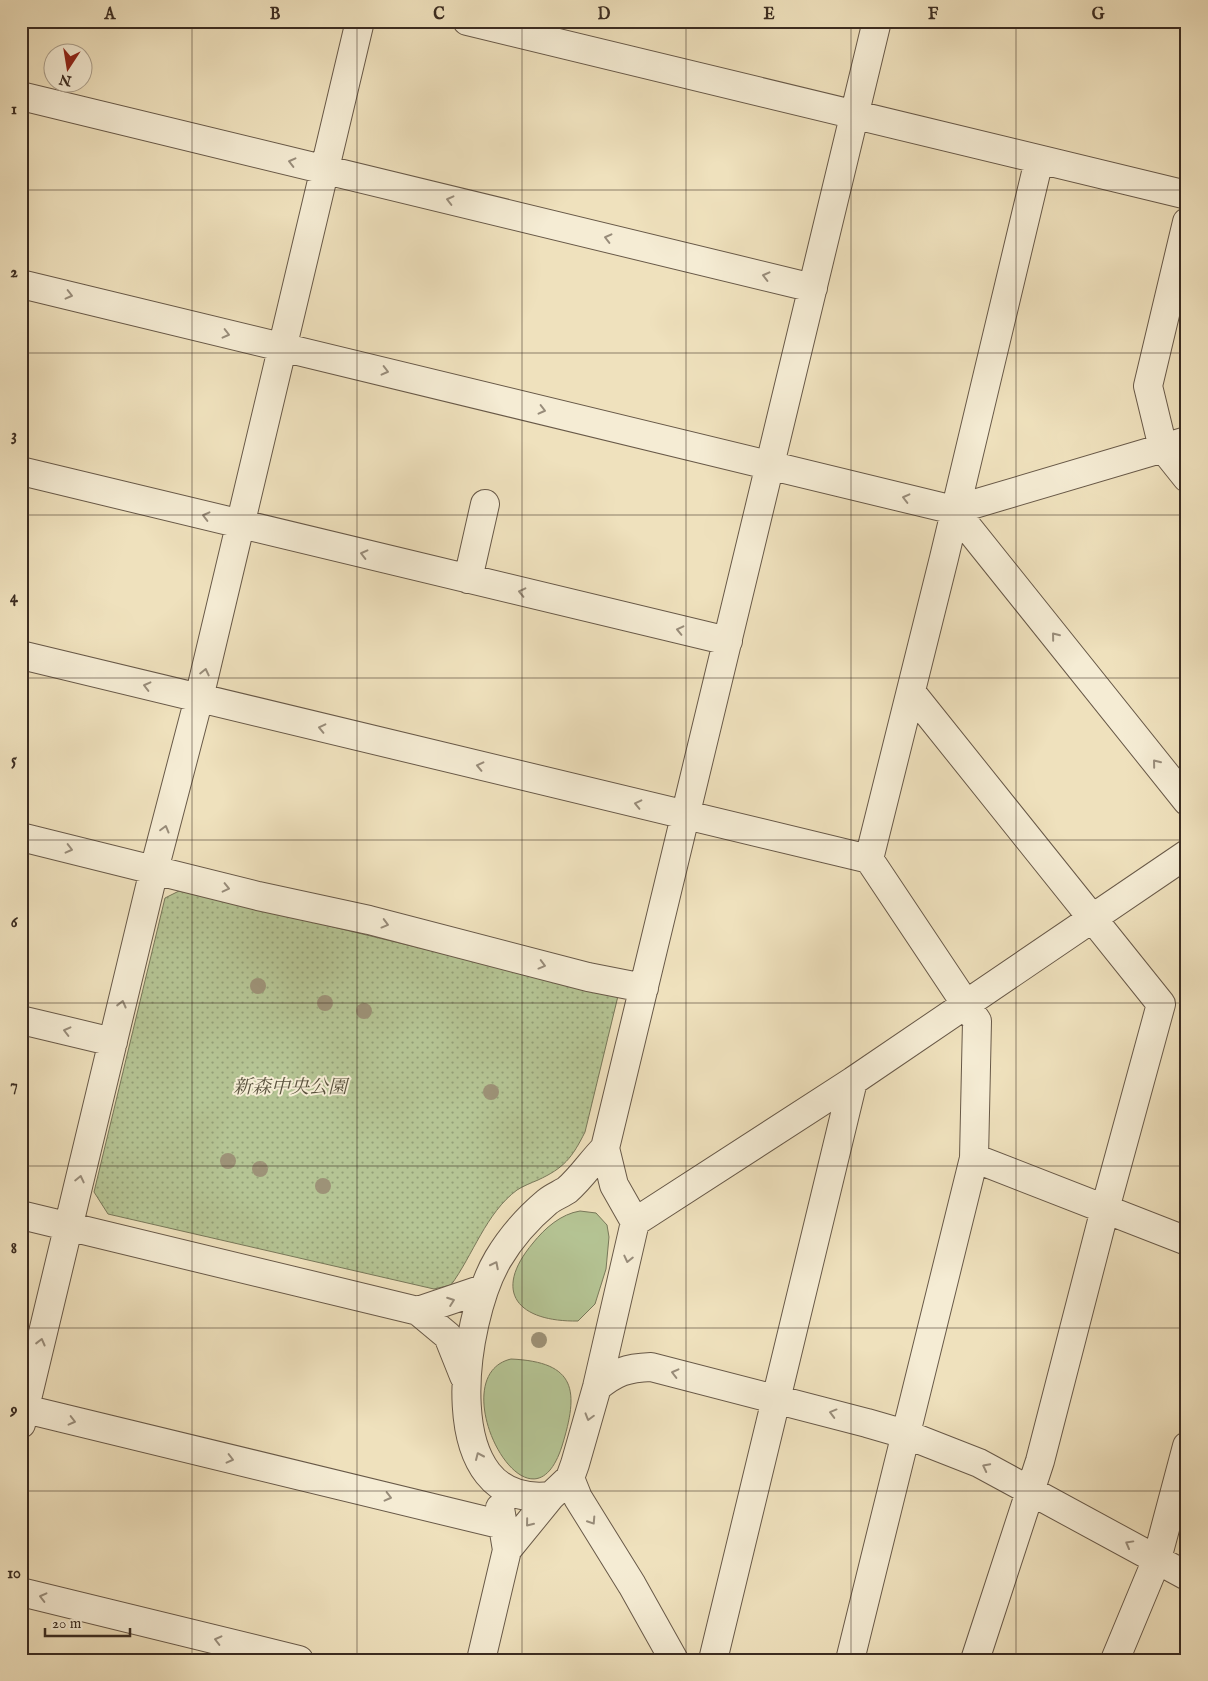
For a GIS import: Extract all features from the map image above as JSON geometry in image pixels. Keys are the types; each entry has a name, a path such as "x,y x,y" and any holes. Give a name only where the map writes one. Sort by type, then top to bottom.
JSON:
{"street":[{"path":"360,21 199,698 154,870 22,1414 505,1537"},
{"path":"467,21 503,26 1039,160 1187,195"},
{"path":"465,1380 483,1289 498,1259 515,1234 549,1200 566,1190 605,1148 877,21"},
{"path":"21,96 813,288"},
{"path":"869,859 1039,160"},
{"path":"1187,222 1148,386 1175,445 1187,478"},
{"path":"21,284 954,510 1175,445"},
{"path":"21,471 728,641"},
{"path":"468,579 486,504"},
{"path":"954,510 1187,801"},
{"path":"21,655 869,859 977,1021 974,1158 850,1660"},
{"path":"911,692 1094,917 1162,1004 1105,1209 1040,1461 975,1660"},
{"path":"21,837 258,896 369,920 588,977 644,988"},
{"path":"634,1222 853,1081 1187,854"},
{"path":"21,1020 113,1042"},
{"path":"713,1660 853,1081"},
{"path":"505,1537 560,1487 597,1387 633,1235 634,1222 620,1198 605,1148"},
{"path":"974,1158 1187,1241"},
{"path":"566,1190 599,1190 620,1198"},
{"path":"21,1215 418,1311 448,1336 457,1354 465,1380 470,1435 483,1467 496,1482 522,1496 560,1487 578,1498 632,1585 674,1660"},
{"path":"418,1311 483,1289"},
{"path":"597,1387 615,1374 633,1368 651,1367 777,1398 905,1434 979,1463 1187,1576"},
{"path":"1115,1660 1157,1559 1187,1446"},
{"path":"481,1660 505,1537 496,1482"},
{"path":"21,1592 299,1660"}],"green space":[{"name":"新森中央公園","path":"181,890 618,996 585,1132 580,1141 561,1166 547,1176 519,1189 506,1199 488,1222 451,1285 434,1289 108,1214 94,1192 165,898"},
{"path":"580,1211 596,1213 607,1225 609,1237 606,1269 595,1304 578,1321 557,1320 540,1316 527,1310 518,1301 513,1290 514,1276 520,1261 543,1232 560,1218"},
{"path":"511,1359 533,1361 549,1366 561,1373 568,1383 571,1395 567,1427 562,1446 547,1473 530,1479 512,1469 497,1448 487,1421 484,1394 491,1372"}]}
